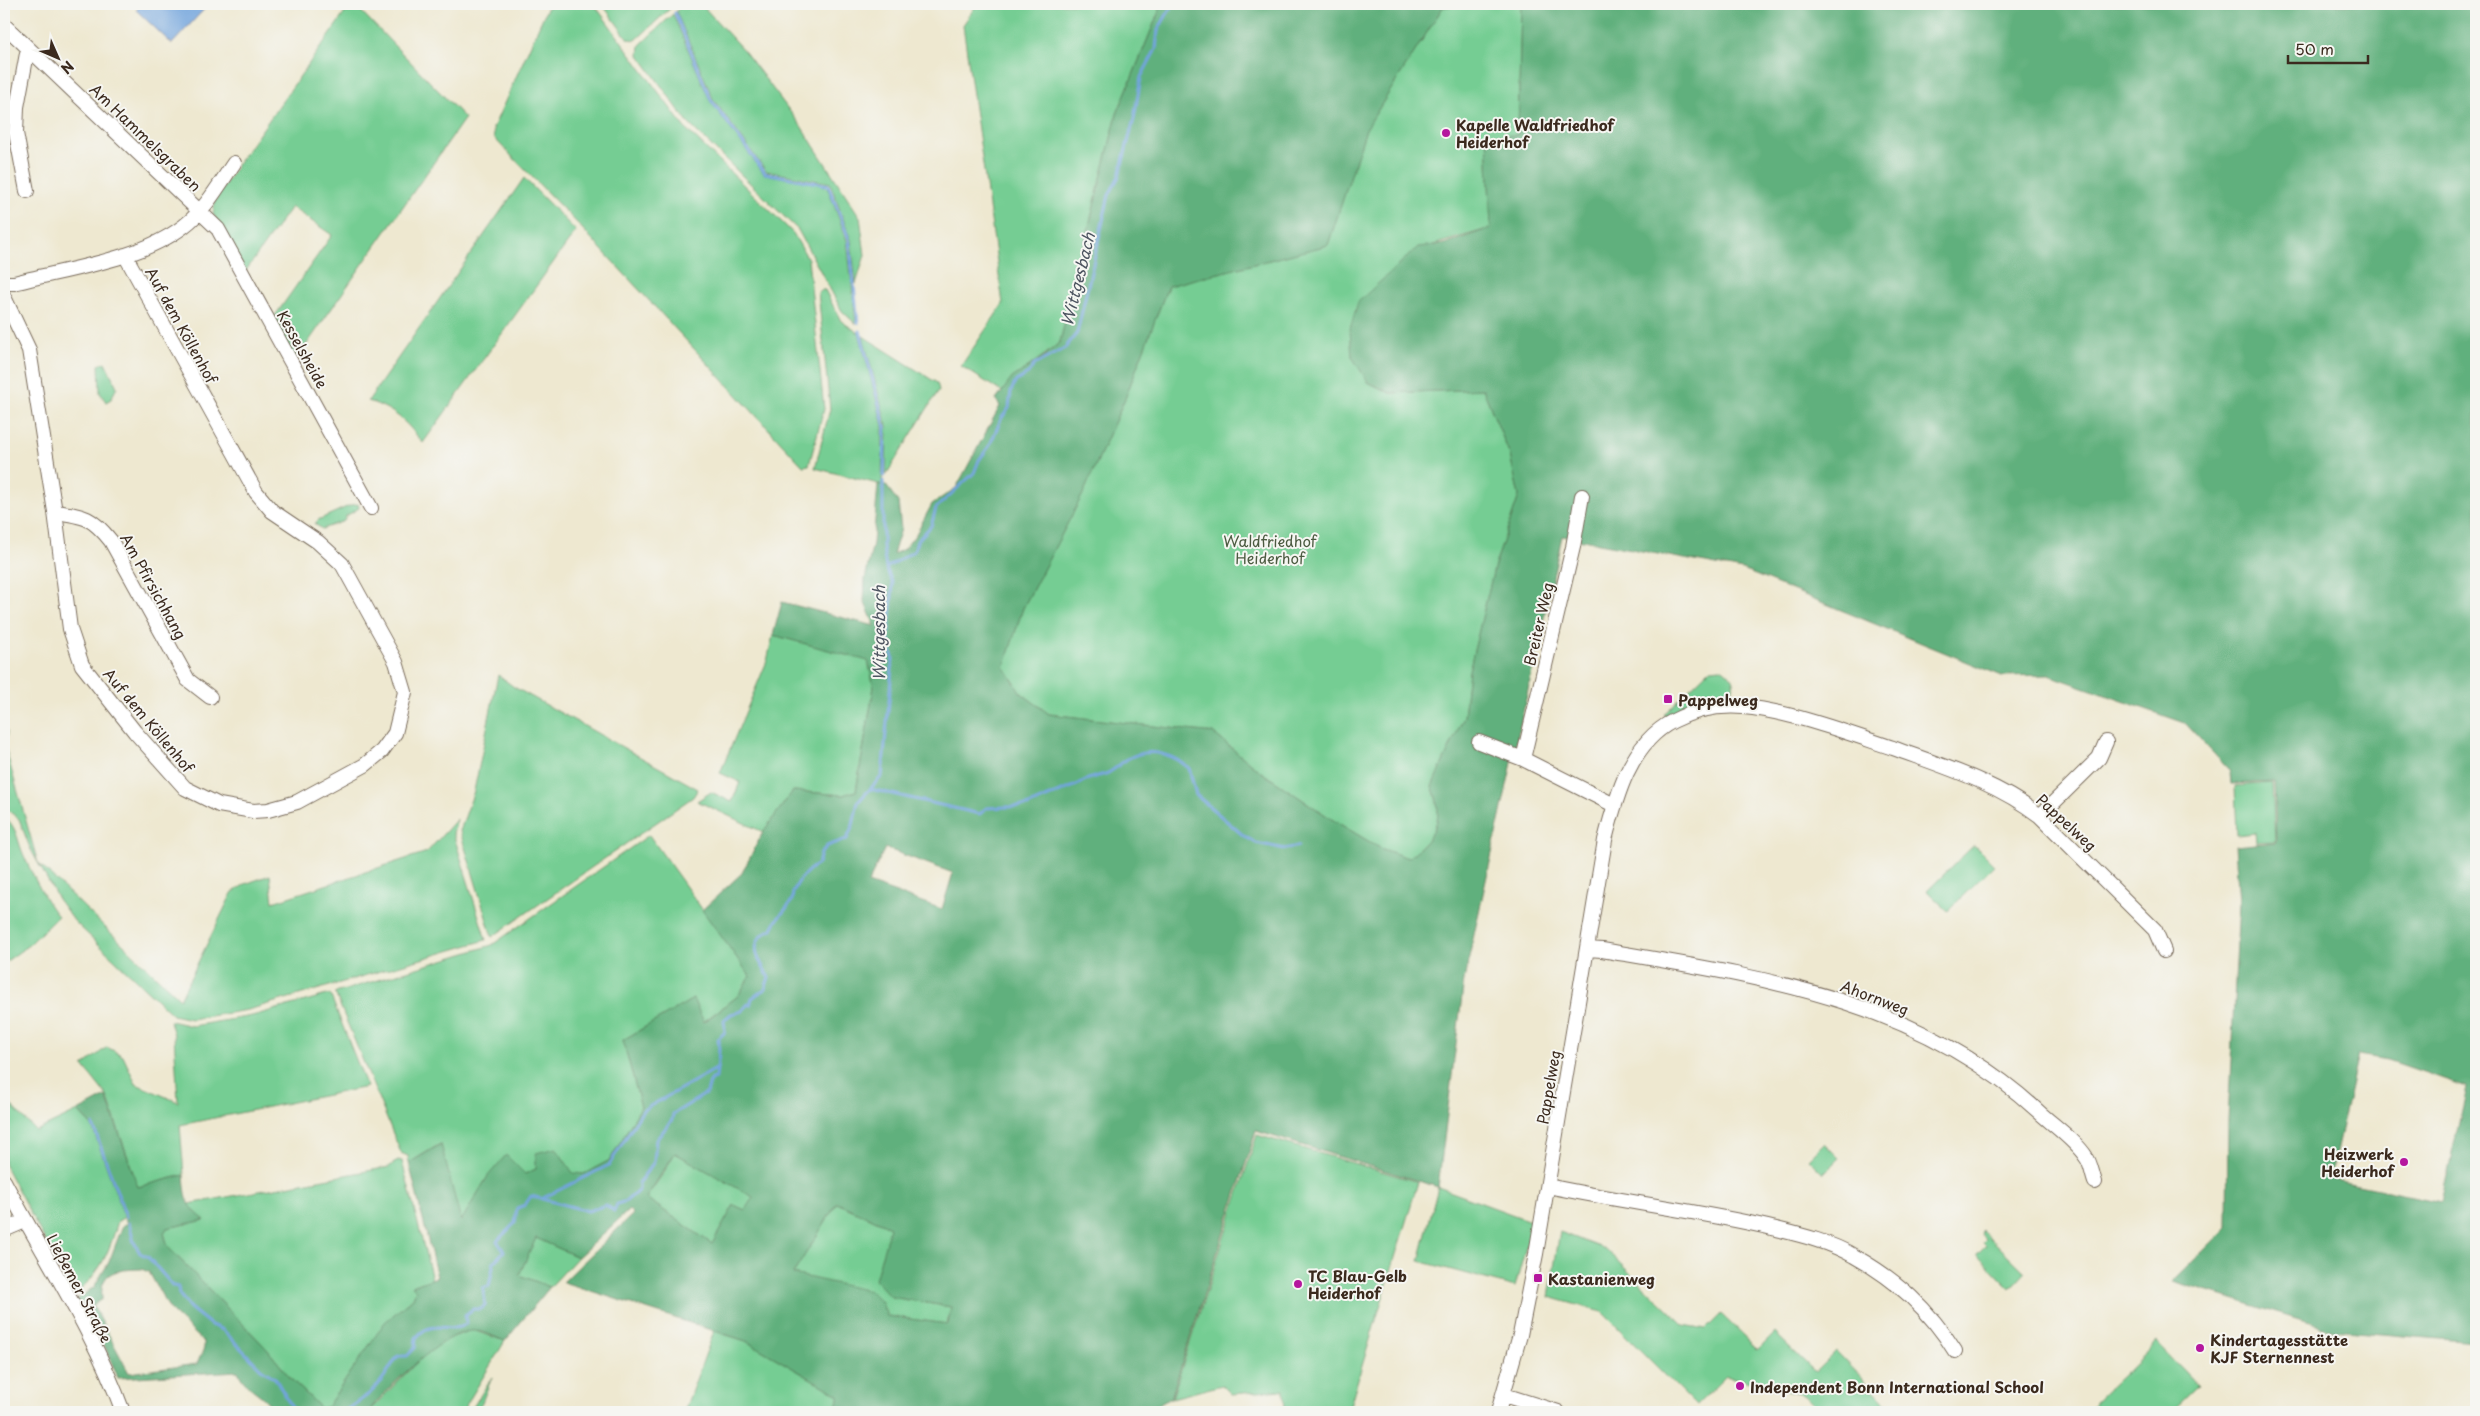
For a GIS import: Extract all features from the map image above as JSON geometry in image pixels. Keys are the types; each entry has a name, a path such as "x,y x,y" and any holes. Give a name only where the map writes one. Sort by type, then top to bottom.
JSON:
{"street":[{"name":"Am Hammelsgraben","path":"4,25 200,211"},
{"path":"27,191 16,133 17,107 28,48"},
{"path":"4,283 125,255 166,238 184,226 200,211 234,163"},
{"name":"Kesselsheide","path":"200,211 218,229 371,508"},
{"name":"Auf dem Köllenhof","path":"4,298 29,350 55,512 70,628 82,665 135,732 185,788 201,797 235,809 253,811 279,808 297,802 365,765 382,751 395,733 405,692 396,662 342,564 318,542 272,511 256,492 125,255"},
{"name":"Breiter Weg","path":"1523,759 1574,539 1582,496"},
{"name":"Am Pfirsichhang","path":"55,512 82,516 99,525 111,542 188,680 210,697"},
{"name":"Pappelweg","path":"1498,1412 1504,1395 1528,1297 1606,840 1614,806 1628,771 1650,739 1672,721 1700,710 1724,706 1744,707 1799,719 1867,739 1980,779 2024,804 2040,816 2155,930 2164,951"},
{"path":"1479,742 1523,759 1614,806"},
{"path":"2040,816 2099,758 2106,742"},
{"name":"Ahornweg","path":"1588,949 1791,985 1840,1000 1920,1032 1968,1057 2026,1099 2087,1157 2095,1182"},
{"name":"Ließemer Straße","path":"4,1182 114,1387 123,1412"},
{"path":"1548,1186 1716,1215 1785,1231 1843,1250 1854,1255 1907,1292 1939,1325 1955,1351"},
{"path":"4,1230 25,1221"},
{"path":"1504,1395 1558,1412"}],"green space":[{"path":"549,4 594,4 684,127 793,233 808,259 824,409 809,465 803,466 576,222 494,138 493,128"},
{"path":"602,4 675,4 636,40 628,39"},
{"path":"684,4 701,4 745,52 801,126 860,217 865,255 856,284 851,240 830,183 766,171 713,99 676,11"},
{"path":"977,4 1162,4 1117,114 1060,342 1015,377 1002,392 961,366 1003,304 963,25"},
{"path":"1162,4 1467,4 1443,7 1366,129 1328,245 1168,286 1126,396 1083,494 1023,608 1004,667 1021,693 1049,714 1213,733 1261,772 1333,820 1380,848 1408,858 1425,843 1435,827 1438,809 1432,786 1464,717 1469,671 1495,565 1519,496 1510,455 1483,389 1390,393 1368,382 1352,357 1350,329 1358,302 1418,247 1444,244 1491,228 1487,136 1518,135 1521,4 2476,4 2476,1342 2333,1330 2173,1281 2227,1227 2228,1120 2239,902 2235,846 2276,842 2274,782 2231,784 2230,771 2185,723 2049,675 2002,676 1743,570 1562,536 1464,980 1438,1187 1256,1131 1171,1398 1145,1412 835,1412 839,1395 746,1341 563,1282 633,1214 629,1210 578,1257 536,1238 519,1275 550,1287 505,1341 484,1333 472,1331 460,1334 446,1341 416,1363 387,1390 368,1412 274,1412 266,1401 245,1383 238,1371 118,1378 106,1349 75,1301 94,1287 109,1262 123,1225 127,1224 92,1126 78,1111 106,1096 138,1187 184,1175 188,1201 194,1210 205,1220 167,1228 164,1233 168,1247 266,1348 292,1380 321,1408 327,1407 385,1322 413,1298 416,1290 412,1286 437,1277 409,1163 441,1144 461,1221 488,1176 506,1155 525,1174 536,1169 536,1153 556,1148 573,1173 584,1174 610,1160 641,1107 623,1040 693,999 704,1022 738,996 750,976 702,910 742,873 763,832 793,791 843,795 856,791 874,687 868,661 773,635 782,602 875,626 864,601 865,579 873,543 878,484 886,485 898,502 901,529 893,554 904,549 916,534 932,504 956,488 1000,406 996,400 1012,378 1046,355 1060,342 1117,114","holes":["885,848 953,873 942,909 868,883","2358,1055 2388,1060 2467,1087 2441,1202 2330,1179","675,1153 753,1197 745,1210 734,1205 712,1244 646,1198","837,1203 890,1227 875,1280 891,1297 951,1307 948,1324 887,1316 881,1301 870,1291 793,1274","141,1269 149,1272 170,1310 204,1342 204,1348 197,1364 129,1373 93,1305 102,1299 102,1289 107,1277 112,1273"]},
{"name":"Waldfriedhof Heiderhof","path":"1467,4 1521,4 1518,135 1487,137 1491,228 1433,245 1368,382 1390,393 1483,389 1510,455 1519,496 1495,565 1469,671 1464,717 1432,786 1438,809 1435,827 1425,843 1408,858 1380,848 1333,820 1261,772 1213,733 1049,714 1021,693 1004,666 1023,608 1083,494 1126,396 1168,286 1328,245 1366,129 1443,7"},
{"path":"349,7 357,7 465,118 295,361 272,320 332,235 291,207 245,272 213,214 215,201 237,165"},
{"path":"673,14 710,101 764,174 824,185 828,189 847,240 856,324 842,311 798,230 688,123 639,55 640,45"},
{"path":"524,178 576,231 423,443 411,428 393,412 368,401"},
{"path":"825,290 841,321 859,333 883,426 882,485 815,468 830,409 818,292"},
{"path":"863,336 937,383 939,390 886,475 887,426"},
{"path":"105,362 117,387 111,399 106,402 100,393 99,365"},
{"path":"358,504 359,508 346,516 344,521 322,529 315,524 318,520 351,505"},
{"path":"773,635 868,660 874,687 856,791 843,795 793,791 763,832 697,801 711,792 732,802 740,782 720,773 767,661"},
{"path":"1721,668 1732,680 1733,688 1729,696 1691,705 1665,716 1665,713 1710,669"},
{"path":"498,675 514,687 698,789 693,797 492,937 460,831 474,791"},
{"path":"4,728 7,732 5,747 38,862 30,848 19,819 4,807"},
{"path":"2272,783 2275,841 2256,842 2255,833 2237,835 2235,786"},
{"path":"4,817 14,828 33,875 58,916 30,944 4,963"},
{"path":"457,819 453,833 486,940 248,1010 191,1019 173,1015 75,922 58,899 38,863 180,999 232,893 245,884 270,875 273,902 427,852"},
{"path":"649,835 750,976 738,996 703,1022 693,999 623,1040 641,1107 610,1160 584,1174 577,1175 536,1169 525,1174 488,1176 461,1222 440,1144 409,1163 408,1156 401,1153 335,993 492,945"},
{"path":"1974,845 1994,865 1948,911 1927,891"},
{"path":"330,994 367,1087 180,1125 184,1175 138,1187 107,1096 83,1066 107,1047 123,1056 136,1084 178,1102 174,1035 170,1021 192,1026 252,1016"},
{"path":"4,1098 36,1131 78,1111 92,1126 125,1217 118,1221 103,1262 91,1279 74,1294 4,1164"},
{"name":"TC Blau-Gelb Heiderhof","path":"1257,1135 1418,1182 1348,1412 1285,1412 1284,1390 1231,1394 1222,1385 1172,1398"},
{"path":"1824,1143 1839,1158 1823,1174 1808,1159"},
{"path":"675,1153 754,1197 745,1210 734,1205 712,1244 646,1198"},
{"path":"398,1160 402,1161 432,1279 412,1286 416,1290 413,1298 385,1323 327,1407 321,1408 292,1380 266,1348 168,1247 164,1233 167,1228 205,1220 191,1210 189,1204 389,1167"},
{"path":"1438,1187 1533,1222 1515,1287 1419,1261"},
{"path":"837,1203 890,1227 891,1297 951,1307 947,1324 887,1316 881,1301 793,1274"},
{"path":"1983,1231 2025,1272 2010,1288 1977,1254 1986,1245 1983,1242 1986,1239 1981,1233"},
{"path":"1560,1232 1605,1249 1684,1325 1706,1329 1721,1314 1758,1350 1775,1333 1815,1372 1836,1351 1895,1412 1820,1412 1803,1395 1726,1376 1696,1406 1602,1312 1549,1297"},
{"path":"536,1238 578,1257 550,1287 519,1275"},
{"path":"472,1330 505,1341 462,1412 368,1412 423,1356 447,1339"},
{"path":"714,1331 746,1341 839,1395 835,1412 684,1412"},
{"path":"2157,1343 2198,1386 2171,1412 2086,1412"},
{"path":"492,1377 478,1412 470,1412"}],"water":[{"path":"142,4 209,4 172,44 136,10"}],"waterway":[{"name":"Wittgesbach","path":"344,1412 375,1389 398,1356 407,1356 415,1348 416,1338 422,1332 429,1328 456,1328 461,1326 467,1323 465,1315 473,1309 481,1309 485,1305 483,1288 489,1286 494,1262 504,1251 497,1241 515,1223 517,1208 525,1205 531,1196 588,1211 606,1205 614,1211 617,1204 626,1201 639,1190 639,1182 654,1162 656,1140 672,1120 673,1114 707,1093 711,1079 716,1078 719,1054 718,1039 725,1032 724,1020 731,1014 742,1011 748,1004 750,1005 752,998 765,989 769,977 760,963 756,950 759,939 772,929 792,900 797,884 807,872 818,864 821,853 827,846 847,839 853,825 858,802 882,776 893,658 888,638 893,584 886,568 914,551 917,541 931,526 936,508 974,473 979,460 990,445 1001,419 1009,408 1011,391 1016,381 1028,374 1034,365 1065,348 1077,333 1109,195 1119,176 1134,119 1141,77 1156,49 1158,30 1173,4"},
{"path":"675,13 711,100 765,173 828,185 849,239 858,323"},
{"path":"860,331 885,427 884,476"},
{"path":"883,481 883,547 886,568"},
{"path":"870,789 980,814 986,808 1027,806 1086,780 1108,773 1131,757 1139,754 1162,754 1176,759 1189,768 1196,795 1244,836 1256,843 1285,849 1298,846"},
{"name":"Wittgesbach","path":"543,1198 609,1165 643,1110 716,1069"},
{"path":"93,1125 126,1217"},
{"path":"129,1223 134,1242 140,1253 148,1257 173,1286 178,1287 179,1294 190,1308 211,1325 223,1330 261,1369 275,1378 292,1407 292,1412"}],"place":[{"name":"Kapelle Waldfriedhof Heiderhof","path":"1446,133"},
{"name":"Pappelweg","path":"1668,699"},
{"name":"Heizwerk Heiderhof","path":"2404,1162"},
{"name":"Kastanienweg","path":"1538,1278"},
{"name":"TC Blau-Gelb Heiderhof","path":"1298,1284"},
{"name":"Kindertagesstätte KJF Sternennest","path":"2200,1348"},
{"name":"Independent Bonn International School","path":"1740,1386"}]}
